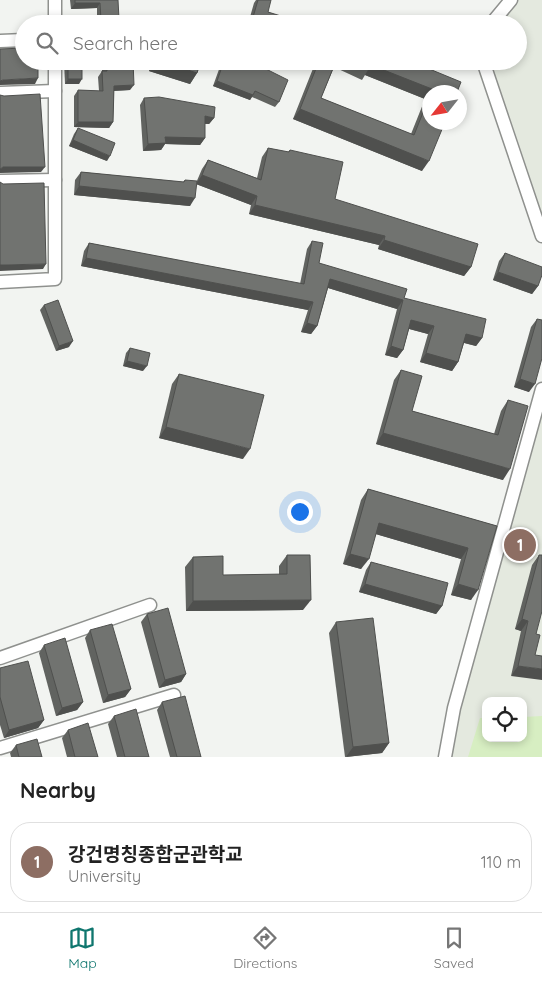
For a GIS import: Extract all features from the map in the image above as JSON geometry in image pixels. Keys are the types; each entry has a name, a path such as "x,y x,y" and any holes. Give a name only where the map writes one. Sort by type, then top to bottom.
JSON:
{"street":[{"path":"55,0 55,15"},
{"path":"498,15 511,0"},
{"path":"0,41 15,40"},
{"path":"0,282 55,279 55,70"},
{"path":"486,70 542,236"},
{"path":"0,94 55,91"},
{"path":"0,181 55,180"},
{"path":"445,757 454,708 542,389"},
{"path":"0,658 150,605"},
{"path":"0,748 174,694"}],"shaded area":[{"path":"511,0 542,0 542,236 486,70 527,70 527,15 498,15"},
{"path":"542,389 542,757 445,757"}],"green space":[{"path":"542,716 542,757 468,757 480,718 482,718 482,742 527,742 527,717"}],"building":[{"path":"75,0 118,0 119,15 101,15 100,3 75,3"},
{"path":"258,0 271,0 268,12 278,15 254,15"},
{"path":"15,48 15,70 38,70 38,78 0,81 0,49"},
{"path":"68,70 82,70 82,79 68,79"},
{"path":"133,70 134,85 114,86 113,122 78,122 78,90 103,91 102,71"},
{"path":"221,70 268,70 288,80 279,102 255,91 253,95 217,81"},
{"path":"315,70 332,70 321,98 414,135 422,115 422,130 442,130 429,161 300,109"},
{"path":"384,70 432,70 461,82 460,85 422,85"},
{"path":"40,94 45,167 3,167 0,169 0,95"},
{"path":"159,97 215,107 214,118 205,116 205,138 165,137 166,143 148,144 144,98"},
{"path":"78,128 115,143 110,156 73,140"},
{"path":"268,148 289,152 290,150 343,162 335,199 478,244 471,267 384,240 385,236 255,205 257,196 202,175 208,160 261,180"},
{"path":"81,172 184,182 185,180 197,181 195,198 79,186"},
{"path":"0,182 3,184 44,183 46,264 0,265"},
{"path":"312,241 323,243 319,263 407,289 404,298 486,319 482,338 466,334 458,362 426,353 434,326 411,320 403,350 391,346 403,300 330,279 317,326 307,323 313,302 86,258 89,243 304,284"},
{"path":"505,253 542,267 542,275 538,286 498,272"},
{"path":"58,300 73,341 59,346 44,305"},
{"path":"537,319 542,320 542,358 535,384 520,379"},
{"path":"130,348 150,353 147,366 127,361"},
{"path":"401,370 422,376 412,411 498,435 508,400 528,406 510,469 383,433"},
{"path":"179,374 264,395 250,449 166,427"},
{"path":"368,489 497,526 478,590 458,584 468,548 379,523 369,559 350,554"},
{"path":"287,555 310,555 311,600 193,601 193,557 223,556 223,575 287,574"},
{"path":"539,555 542,555 542,611 536,634 540,635 535,655 542,656 542,669 518,666 528,621 522,619"},
{"path":"371,562 448,583 442,606 365,584"},
{"path":"168,608 186,674 165,680 147,614"},
{"path":"373,618 389,743 353,747 336,622"},
{"path":"112,624 131,689 108,695 90,630"},
{"path":"65,638 83,702 62,708 44,645"},
{"path":"28,661 44,720 9,730 0,697 0,668"},
{"path":"185,696 201,757 177,757 162,702"},
{"path":"136,709 149,757 125,757 114,716"},
{"path":"88,723 98,757 75,757 68,730"},
{"path":"37,739 42,757 19,757 16,745"}],"place":[{"name":"강건명칭종합군관학교","path":"520,545"}]}
